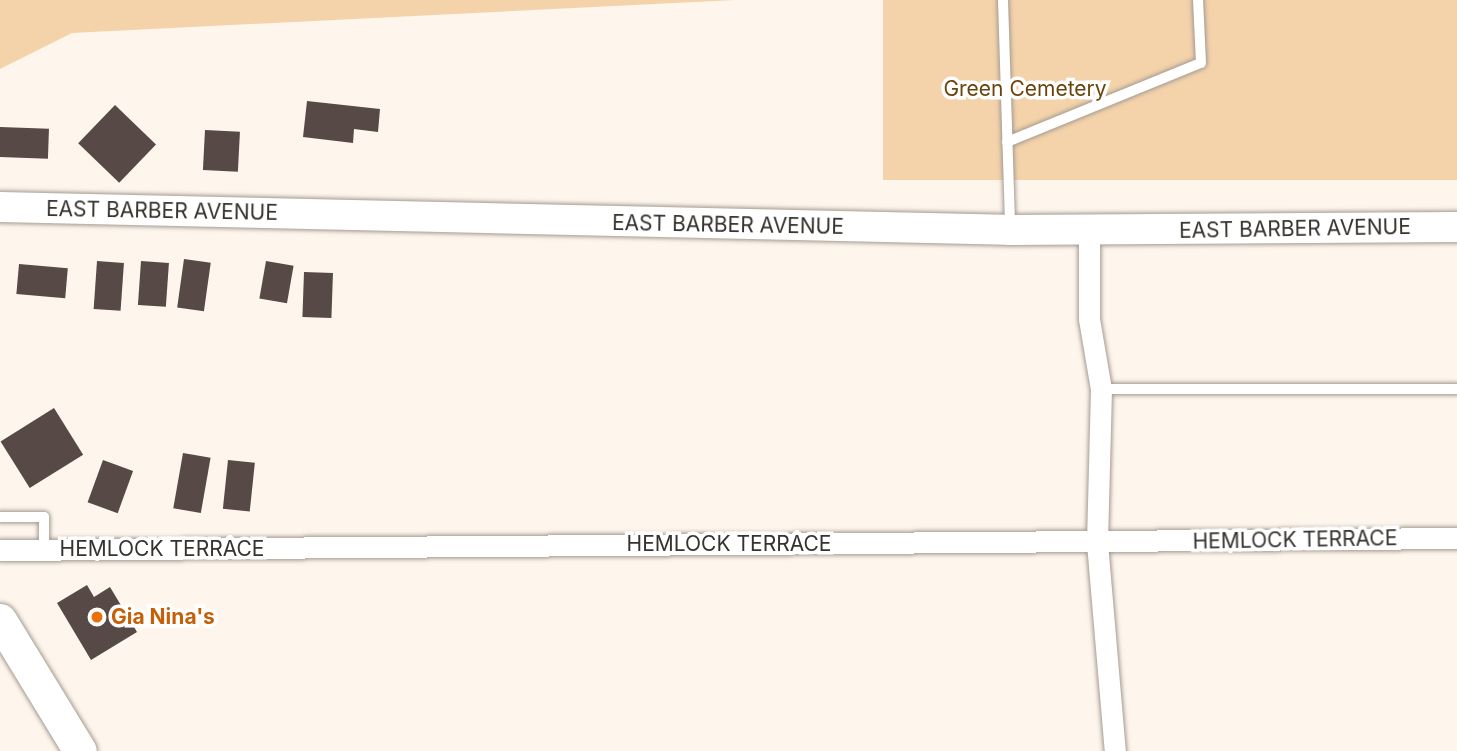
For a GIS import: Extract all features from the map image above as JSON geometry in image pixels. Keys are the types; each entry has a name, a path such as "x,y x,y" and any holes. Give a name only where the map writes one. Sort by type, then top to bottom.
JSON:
{"main road":[{"path":"0,620 80,751"}],"street":[{"name":"EAST BARBER AVENUE","path":"0,207 1010,230 1457,227"},
{"path":"1089,231 1089,319 1101,389 1097,543 1115,751"},
{"name":"HEMLOCK TERRACE","path":"0,550 1457,538"}],"lane":[{"path":"1003,0 1010,230"},
{"path":"1007,142 1201,63 1198,0"},
{"path":"1101,389 1457,388"},
{"path":"0,517 44,517 44,550"}],"green space":[{"path":"0,0 735,0 72,33 0,69"},
{"name":"Green Cemetery","path":"883,0 1457,0 1457,180 883,180"}],"building":[{"path":"307,101 380,109 378,132 354,129 353,143 303,137"},
{"path":"115,105 156,145 119,183 78,143"},
{"path":"0,127 49,129 48,159 0,157"},
{"path":"205,130 240,132 238,172 203,170"},
{"path":"184,259 211,263 204,311 177,308"},
{"path":"97,261 124,263 121,311 94,309"},
{"path":"141,261 169,263 166,307 138,305"},
{"path":"266,261 294,266 287,303 259,298"},
{"path":"19,264 68,268 65,298 16,294"},
{"path":"304,272 333,273 331,318 302,317"},
{"path":"54,408 83,455 30,488 1,441"},
{"path":"183,453 211,458 201,513 173,508"},
{"path":"103,460 133,471 118,513 88,502"},
{"path":"228,460 255,463 250,512 223,509"},
{"name":"Gia Nina's","path":"87,585 94,597 110,587 137,632 91,660 57,603"}],"place":[{"name":"Gia Nina's","path":"97,617"}]}
